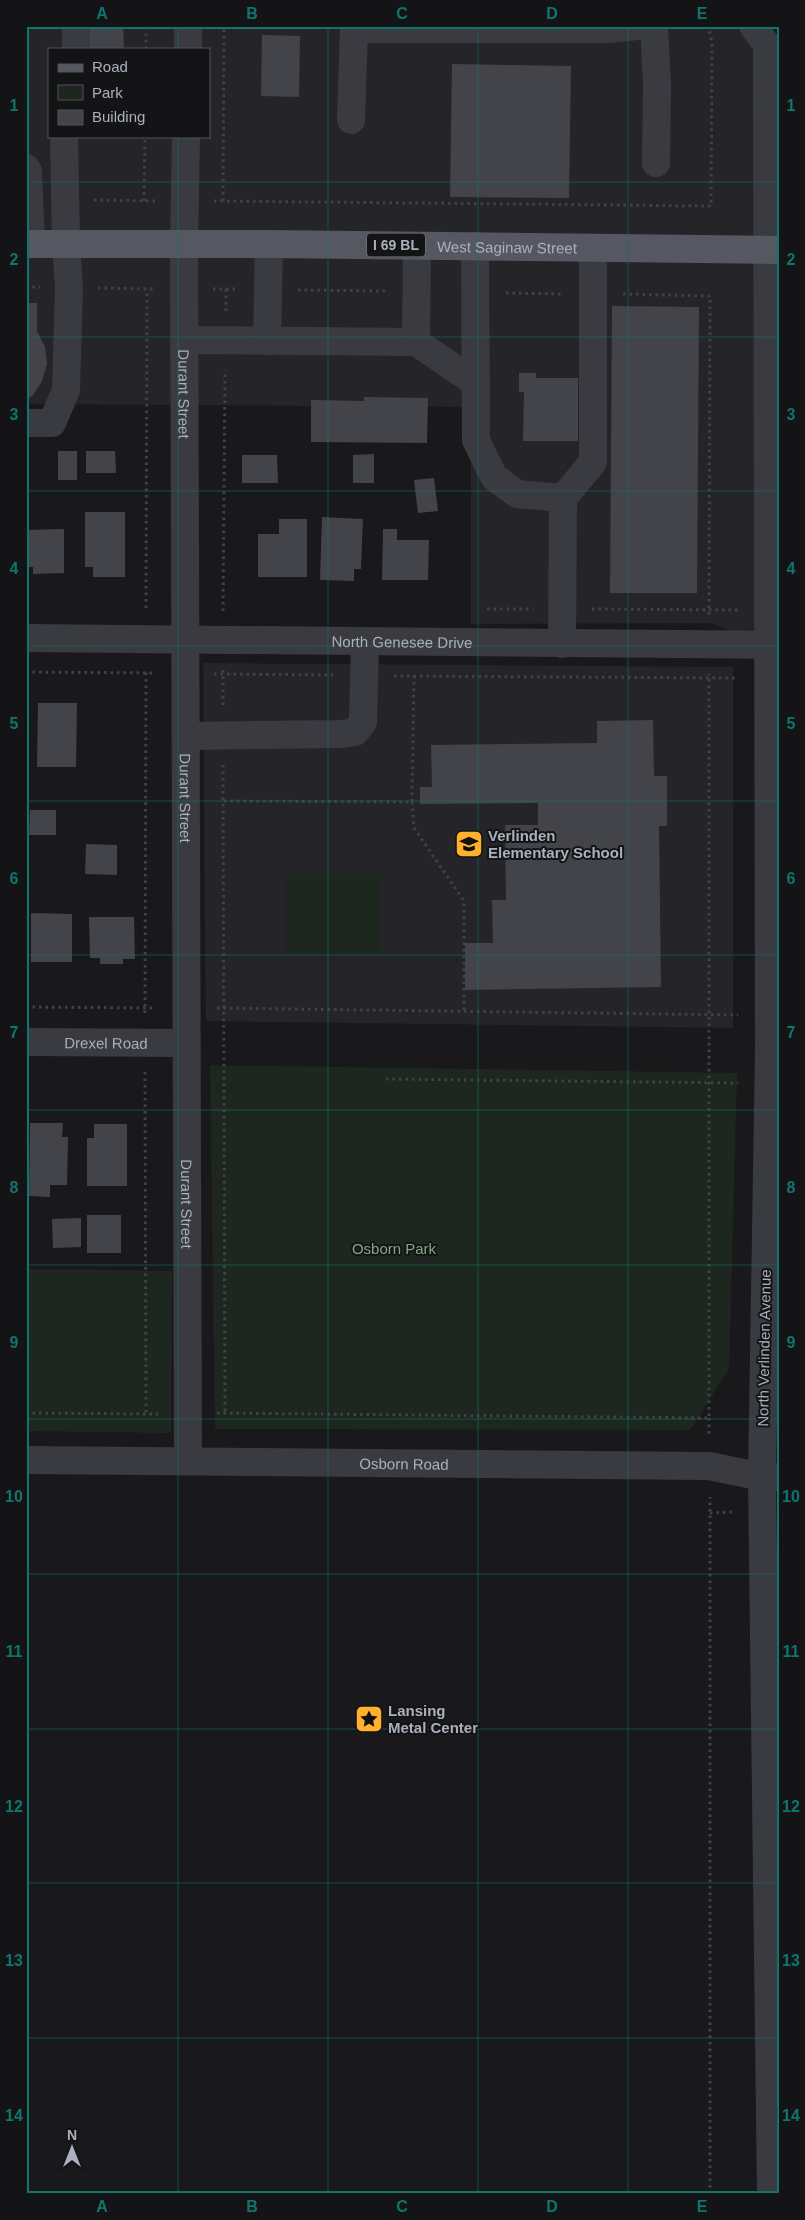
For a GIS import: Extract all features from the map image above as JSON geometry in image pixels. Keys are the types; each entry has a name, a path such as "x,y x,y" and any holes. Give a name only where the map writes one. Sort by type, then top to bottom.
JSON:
{"main road":[{"name":"West Saginaw Street","path":"28,244 269,244 772,250"}],"street":[{"path":"62,26 62,48"},
{"path":"76,26 76,48"},
{"path":"188,26 188,48"},
{"path":"351,120 354,28 608,29 637,26"},
{"path":"654,26 657,85 656,163"},
{"name":"North Verlinden Avenue","path":"766,34 772,250 773,645 767,678 768,1015 774,1048 768,1084 773,2184"},
{"path":"26,423 52,423 66,390 69,288 66,244 64,138"},
{"name":"Durant Street","path":"186,138 184,244 188,1460"},
{"path":"26,168 28,170 28,244"},
{"path":"267,341 269,244"},
{"path":"416,342 417,246"},
{"path":"475,246 476,440 494,477 517,494 563,498"},
{"path":"562,644 563,498 592,462 593,248"},
{"path":"185,340 416,342 476,383"},
{"name":"North Genesee Drive","path":"26,638 773,645"},
{"path":"186,736 341,734 355,732 362,722 365,642"},
{"name":"Drexel Road","path":"26,1042 186,1043"},
{"name":"Osborn Road","path":"26,1460 709,1466 771,1477"}],"path":[{"path":"146,26 146,48"},
{"path":"223,201 224,26"},
{"path":"66,200 711,206 712,42 708,26"},
{"path":"144,201 145,138"},
{"path":"26,287 417,292"},
{"path":"146,1414 147,289"},
{"path":"225,1413 223,640 226,289"},
{"path":"476,293 710,296 710,2194"},
{"path":"26,672 767,678"},
{"path":"414,676 412,802 414,828 464,901 464,1012"},
{"path":"224,800 412,802"},
{"path":"26,1007 768,1015"},
{"path":"386,1079 768,1084"},
{"path":"26,1413 146,1414 188,1411 225,1413 709,1418"}],"shaded area":[{"path":"26,26 753,26 767,45 779,32 779,250 767,645 710,623 471,624 471,407 26,404"},
{"name":"Verlinden Elementary School","path":"203,663 733,667 733,1028 206,1021"}],"green space":[{"path":"285,874 380,874 380,957 285,957"},
{"name":"Osborn Park","path":"210,1065 737,1073 729,1369 690,1430 215,1429"},
{"path":"26,1269 172,1271 171,1433 26,1431"}],"building":[{"path":"87,26 123,26 124,48 87,48"},
{"path":"262,35 300,36 299,97 261,96"},
{"path":"452,64 571,66 569,198 450,197"},
{"path":"26,303 37,303 37,331 45,347 47,364 42,381 33,395 26,400"},
{"path":"612,306 699,307 697,593 610,593"},
{"path":"519,373 536,373 536,378 578,378 578,441 523,441 524,392 519,392"},
{"path":"364,397 428,398 427,443 311,442 311,400 364,401"},
{"path":"58,451 77,451 77,480 58,480"},
{"path":"86,451 115,451 116,473 86,473"},
{"path":"374,454 374,483 353,483 353,455"},
{"path":"242,455 277,455 278,483 242,483"},
{"path":"434,478 438,511 418,513 414,480"},
{"path":"85,512 125,512 125,577 93,577 93,567 85,567"},
{"path":"322,517 363,519 361,569 354,569 354,581 320,580"},
{"path":"279,519 307,519 307,577 258,577 258,534 279,534"},
{"path":"64,529 64,573 33,574 33,567 28,567 27,530"},
{"path":"383,529 397,529 397,540 429,540 428,580 382,580"},
{"path":"38,703 77,703 76,767 37,767"},
{"path":"653,720 654,776 667,776 667,826 659,826 661,987 465,990 465,943 493,943 492,900 506,900 505,825 538,825 538,803 420,804 420,787 432,787 431,745 597,743 597,721"},
{"path":"30,810 56,810 56,835 29,835"},
{"path":"86,844 117,845 117,875 85,874"},
{"path":"31,913 72,914 72,962 31,962"},
{"path":"89,917 134,917 135,959 123,959 123,964 100,964 100,958 90,958"},
{"path":"30,1123 63,1123 62,1137 68,1137 67,1185 50,1185 50,1197 29,1196"},
{"path":"94,1124 127,1124 127,1186 87,1186 87,1138 94,1138"},
{"path":"87,1215 121,1215 121,1253 87,1253"},
{"path":"81,1218 81,1247 53,1248 52,1219"}],"place":[{"name":"Verlinden Elementary School","path":"469,844"},
{"name":"Lansing Metal Center","path":"369,1719"}]}
